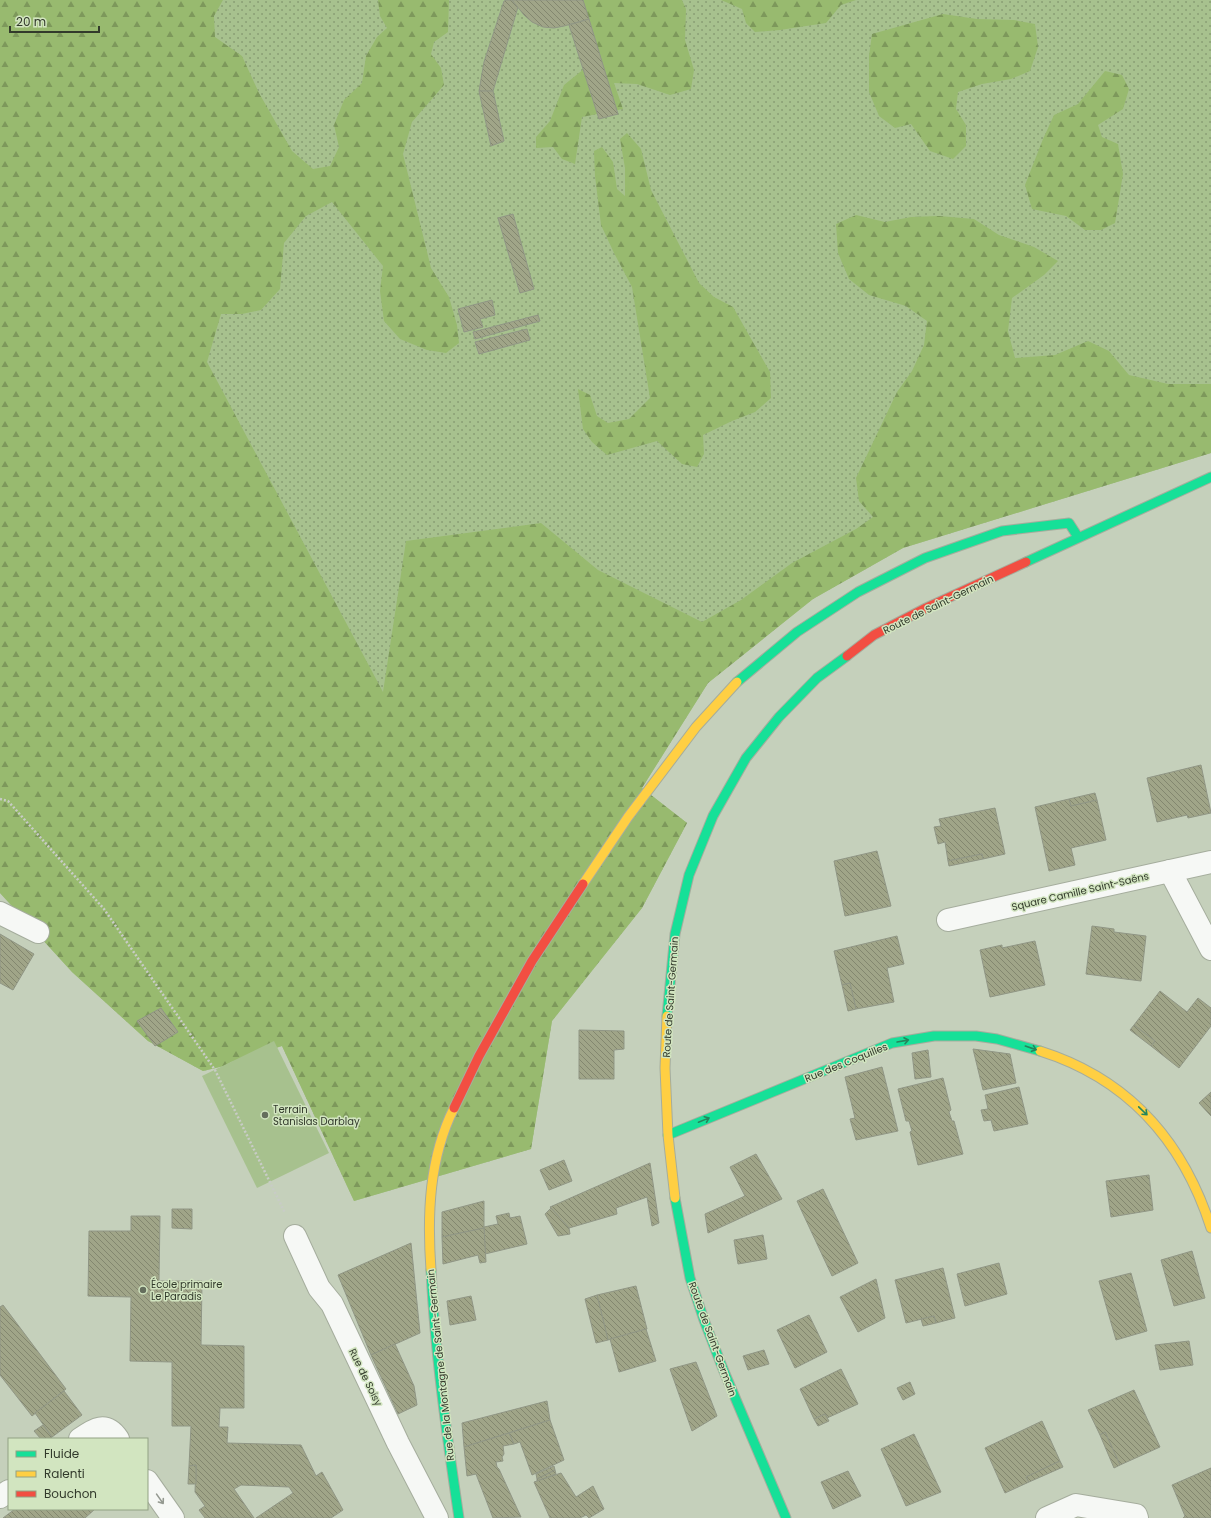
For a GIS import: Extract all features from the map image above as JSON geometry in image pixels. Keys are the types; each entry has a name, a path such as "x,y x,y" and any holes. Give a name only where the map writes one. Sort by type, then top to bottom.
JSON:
{"street":[{"name":"Route de Saint-Germain","path":"786,1518 723,1369 690,1278 675,1200 668,1135 665,1068 668,1001 675,934 689,875 713,816 746,758 779,717 817,678 874,635 926,608 1078,537 1211,478"},
{"name":"Rue de la Montagne de Saint-Germain","path":"459,1518 450,1458 433,1313 429,1211 432,1178 452,1111 479,1056 525,975 565,910 628,817 696,727 739,680 797,632 858,592 925,558 1002,531 1069,523 1078,537"},
{"name":"Square Camille Saint-Saëns","path":"948,920 1211,862"},
{"path":"1170,871 1211,949"},
{"path":"0,913 38,932"},
{"name":"Rue des Coquilles","path":"668,1135 891,1044 935,1036 976,1036 1014,1043 1052,1055 1084,1069 1117,1089 1145,1112 1166,1137 1187,1171 1207,1214 1211,1228"},
{"name":"Rue de Soisy","path":"295,1236 319,1288 332,1304 398,1444 437,1518"},
{"path":"81,1438 91,1430 97,1428 111,1434"},
{"path":"148,1482 173,1518"},
{"path":"1046,1518 1076,1505 1136,1516 1138,1518"}],"path":[{"path":"0,799 8,801 104,909 215,1070 293,1228 295,1236"}],"green space":[{"path":"0,0 1211,0 1211,453 903,548 813,599 708,683 642,788 687,823 642,908 552,1021 531,1149 354,1201 282,1046 231,1062 224,1066 203,1071 148,1041 72,972 0,893"},
{"path":"0,0 223,0 214,16 215,37 242,56 259,93 292,151 313,169 330,166 339,147 334,125 344,100 362,83 366,56 377,37 387,28 380,16 378,0 449,0 448,32 434,42 431,54 441,68 444,85 412,122 403,154 431,268 449,297 457,325 459,343 446,353 427,350 400,339 384,321 380,291 383,266 332,202 306,216 284,243 280,289 261,310 242,314 221,314 207,362 383,692 406,541 541,523 598,570 702,622 741,600 792,563 856,529 873,517 859,501 856,478 897,392 912,371 924,345 927,321 906,306 869,295 849,279 838,253 836,224 856,215 885,222 911,217 939,216 974,219 999,235 1034,247 1058,261 1044,275 1012,298 1008,331 1015,358 1055,355 1088,341 1109,351 1129,375 1168,384 1211,384 1211,453 903,548 813,599 708,683 642,788 687,823 642,908 552,1021 531,1149 354,1201 282,1046 231,1062 224,1066 203,1071 148,1041 72,972 0,893"},
{"path":"580,0 682,0 686,9 685,40 694,70 691,89 670,95 637,84 614,83 623,109 582,117 575,164 562,159 553,147 536,148 536,137 550,121 564,85 600,56"},
{"path":"721,0 856,0 841,5 826,23 755,32 746,23 742,9"},
{"path":"943,14 977,19 1014,20 1035,24 1038,47 1030,71 1011,79 982,84 958,92 956,109 966,125 966,146 953,159 930,151 911,124 895,128 879,116 869,92 869,56 872,34"},
{"path":"1105,71 1122,75 1129,89 1123,109 1098,125 1102,137 1118,144 1123,174 1115,223 1101,230 1085,230 1066,216 1032,209 1025,185 1054,115 1078,104"},
{"path":"627,133 641,149 651,190 699,283 714,297 733,307 770,372 771,398 755,412 703,435 704,454 697,467 682,464 657,441 607,455 592,442 583,429 578,389 590,395 597,416 608,423 629,419 650,398 632,287 601,225 595,176 594,151 602,147 613,162 617,189 625,196 625,168 620,139"},
{"name":"Terrain Stanislas Darblay","path":"274,1041 329,1153 257,1188 202,1076"}],"building":[{"path":"512,0 518,7 493,91 479,91 484,62 504,1"},
{"path":"512,0 583,0 589,19 554,28 543,27 532,22 524,15"},
{"path":"589,19 618,114 599,119 569,25"},
{"path":"479,91 493,91 504,141 491,146"},
{"path":"513,214 534,289 520,293 498,218"},
{"path":"492,300 495,315 480,319 483,327 464,332 458,309"},
{"path":"538,315 540,321 475,339 473,332"},
{"path":"527,329 530,340 479,354 475,342"},
{"path":"1201,765 1211,813 1188,818 1187,815 1157,822 1147,778"},
{"path":"1095,793 1097,800 1071,806 1069,799"},
{"path":"1069,799 1071,806 1097,800 1106,840 1071,848 1075,865 1049,871 1035,807"},
{"path":"995,808 1005,854 983,859 982,854 948,861 945,842 938,844 934,827 941,826 939,819"},
{"path":"877,851 891,906 845,916 834,861"},
{"path":"982,854 983,859 949,866 948,861"},
{"path":"1092,926 1114,929 1114,932 1146,936 1141,981 1086,974"},
{"path":"0,934 34,954 13,990 0,983"},
{"path":"897,936 904,964 887,968 894,1002 856,1009 850,983 842,985 834,951"},
{"path":"1035,941 1045,985 990,997 980,950 1002,945 1002,948"},
{"path":"850,983 856,1009 848,1011 842,985"},
{"path":"1160,991 1187,1012 1198,998 1211,1008 1211,1026 1179,1068 1151,1046 1155,1041 1134,1025"},
{"path":"161,1008 178,1032 155,1046 137,1021"},
{"path":"1134,1025 1155,1041 1151,1046 1130,1030"},
{"path":"579,1030 624,1031 624,1049 614,1050 614,1079 579,1079"},
{"path":"973,1049 1010,1054 1016,1083 983,1090"},
{"path":"928,1050 931,1077 915,1079 912,1053"},
{"path":"882,1067 898,1131 856,1140 850,1119 855,1118 845,1077"},
{"path":"943,1078 951,1110 949,1112 952,1121 954,1121 963,1154 918,1165 910,1132 912,1131 909,1121 906,1121 898,1089"},
{"path":"1019,1087 1028,1124 994,1131 991,1120 984,1121 981,1110 988,1109 985,1095"},
{"path":"1211,1092 1211,1116 1199,1103"},
{"path":"756,1154 782,1199 708,1233 705,1214 745,1196 730,1167"},
{"path":"564,1160 572,1181 549,1190 540,1170"},
{"path":"650,1163 659,1223 652,1226 647,1197 616,1208 617,1214 569,1228 550,1207"},
{"path":"1149,1175 1153,1210 1111,1217 1106,1181"},
{"path":"823,1189 858,1263 832,1276 797,1201"},
{"path":"484,1201 484,1228 442,1237 442,1212"},
{"path":"551,1208 569,1228 570,1234 558,1236 545,1214"},
{"path":"172,1209 192,1209 192,1229 172,1228"},
{"path":"509,1213 510,1218 520,1216 527,1244 485,1254 484,1227 498,1224 496,1216"},
{"path":"131,1216 160,1216 159,1281 202,1281 201,1345 244,1346 244,1408 220,1408 219,1427 228,1427 227,1443 301,1445 316,1476 322,1472 343,1510 331,1518 256,1518 293,1493 289,1487 241,1485 234,1489 254,1518 205,1518 199,1510 205,1506 195,1492 196,1465 189,1466 191,1426 172,1426 172,1362 130,1361 131,1297 88,1296 89,1231 131,1231"},
{"path":"484,1228 486,1262 480,1263 478,1255 443,1264 442,1237"},
{"path":"763,1235 767,1259 738,1264 734,1240"},
{"path":"411,1243 420,1333 371,1355 338,1275"},
{"path":"1192,1251 1205,1298 1174,1306 1161,1260"},
{"path":"999,1263 1007,1294 965,1306 957,1274"},
{"path":"943,1268 955,1318 936,1323 934,1316 906,1323 895,1280"},
{"path":"1131,1273 1147,1331 1116,1340 1099,1281"},
{"path":"876,1279 885,1318 858,1332 840,1297"},
{"path":"636,1286 647,1329 608,1340 597,1295"},
{"path":"597,1295 608,1340 596,1343 585,1299"},
{"path":"471,1296 476,1320 450,1325 447,1301"},
{"path":"3,1305 66,1389 32,1416 0,1375 0,1307"},
{"path":"809,1315 827,1352 795,1368 777,1330"},
{"path":"934,1316 936,1323 923,1326 921,1319"},
{"path":"646,1329 656,1361 619,1372 610,1339"},
{"path":"1189,1341 1193,1365 1160,1370 1155,1345"},
{"path":"395,1344 414,1386 417,1405 398,1414 371,1355"},
{"path":"764,1350 769,1364 748,1370 743,1356"},
{"path":"696,1362 717,1416 692,1431 670,1369"},
{"path":"841,1369 858,1404 827,1418 825,1414 814,1419 800,1389"},
{"path":"910,1382 915,1394 903,1400 897,1388"},
{"path":"1134,1390 1160,1447 1120,1465 1105,1432 1100,1435 1088,1410"},
{"path":"64,1391 82,1415 52,1437 35,1413"},
{"path":"547,1401 550,1420 464,1447 462,1423"},
{"path":"825,1414 829,1421 818,1426 814,1419"},
{"path":"550,1420 564,1460 532,1475 520,1442 514,1444 509,1433"},
{"path":"1042,1421 1060,1461 1026,1477 1029,1482 1005,1493 985,1448"},
{"path":"43,1425 52,1437 40,1438 34,1431"},
{"path":"1105,1432 1120,1465 1114,1468 1100,1435"},
{"path":"509,1433 514,1444 503,1446 503,1461 496,1462 521,1517 493,1518 476,1474 467,1476 464,1447"},
{"path":"914,1434 941,1492 906,1506 881,1449"},
{"path":"1060,1461 1063,1467 1029,1482 1026,1477"},
{"path":"196,1465 196,1484 188,1484 189,1466"},
{"path":"554,1466 555,1470 537,1479 536,1474"},
{"path":"1211,1468 1211,1518 1183,1518 1185,1516 1172,1485"},
{"path":"555,1470 556,1474 537,1481 537,1479"},
{"path":"848,1471 861,1496 833,1509 821,1482"},
{"path":"561,1473 576,1497 593,1486 604,1509 589,1518 586,1515 580,1518 550,1518 534,1482"},
{"path":"14,1510 94,1510 85,1518 3,1518"}],"traffic: fast":[{"path":"1026,562 1211,477"},
{"path":"737,682 797,632 858,592 925,558 1002,531 1069,523 1078,537"},
{"path":"667,1016 675,934 689,875 713,816 746,758 779,717 817,678 847,656"},
{"path":"668,1135 892,1043 934,1036 976,1036 997,1039 1040,1051"},
{"path":"675,1198 690,1278 704,1320 786,1518"},
{"path":"431,1270 438,1363 459,1518"}],"traffic: slow":[{"path":"583,884 628,817 696,727 737,682"},
{"path":"667,1016 665,1068 668,1135 675,1198"},
{"path":"1040,1051 1072,1063 1100,1078 1126,1096 1148,1117 1168,1141 1185,1168 1199,1197 1211,1228"},
{"path":"431,1270 429,1229 432,1187 439,1147 454,1108"}],"traffic: jam":[{"path":"847,656 874,635 926,608 1026,562"},
{"path":"454,1108 479,1056 532,961 583,884"}],"place":[{"name":"Terrain Stanislas Darblay","path":"265,1115"},
{"name":"École primaire Le Paradis","path":"143,1290"}]}
